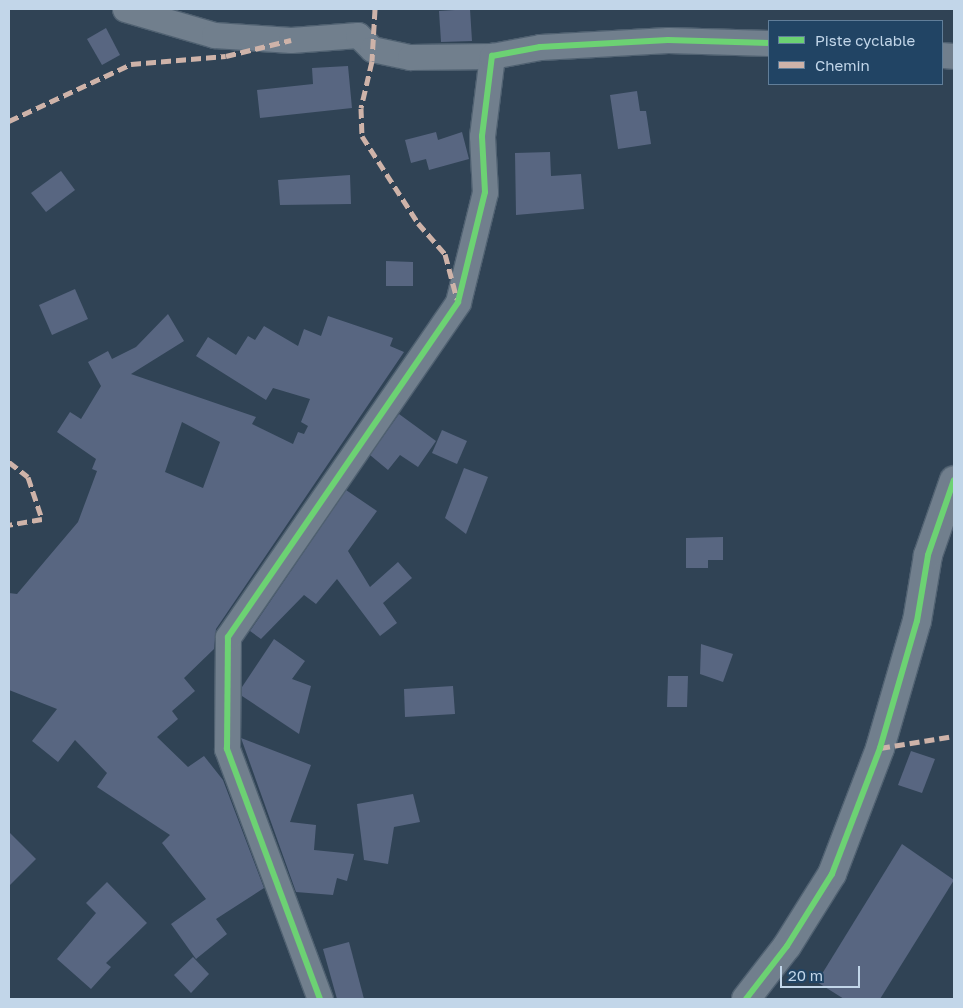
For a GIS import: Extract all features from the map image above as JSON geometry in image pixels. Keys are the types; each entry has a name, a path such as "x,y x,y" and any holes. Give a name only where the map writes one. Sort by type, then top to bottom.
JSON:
{"street":[{"path":"125,9 214,35 291,40 358,35 372,49 410,57 492,56 540,47 668,40 768,43"},
{"path":"320,999 227,749 228,636 458,302 485,192 482,136 492,56"},
{"path":"746,999 787,946 832,874 880,748 917,621 928,555 954,480"}],"building":[{"path":"470,9 472,41 441,42 439,11"},
{"path":"106,28 120,55 102,65 87,39"},
{"path":"348,66 352,108 260,118 257,90 313,84 312,68"},
{"path":"637,91 640,111 646,111 651,144 618,149 610,95"},
{"path":"436,132 438,140 462,132 469,159 429,170 426,159 411,163 405,140"},
{"path":"550,152 551,176 581,174 584,209 516,215 515,153"},
{"path":"61,171 75,190 46,212 31,193"},
{"path":"350,175 351,204 280,205 278,180"},
{"path":"386,261 413,262 413,286 386,286"},
{"path":"75,289 88,319 52,335 39,305"},
{"path":"168,314 184,341 131,374 256,417 252,424 293,444 298,432 304,434 308,426 301,422 310,399 273,388 266,400 196,356 208,337 236,355 248,336 255,340 264,326 298,346 304,329 321,336 328,316 393,338 390,346 404,352 216,629 214,649 184,678 195,691 172,711 178,719 157,737 188,767 204,756 223,780 264,888 216,919 227,934 196,959 171,924 206,899 162,843 170,835 97,787 107,773 75,740 58,762 32,741 57,709 9,690 9,593 17,594 78,522 97,471 92,469 96,459 57,432 70,412 81,419 101,386 88,362 108,351 112,359 136,347","holes":["182,422 220,442 203,488 165,472"]},
{"path":"399,414 436,441 418,467 400,455 388,470 370,455"},
{"path":"442,430 467,441 457,464 432,453"},
{"path":"464,468 488,477 466,534 445,518"},
{"path":"346,490 377,511 348,551 370,587 398,562 412,578 383,603 397,623 380,636 337,579 316,604 304,595 261,639 250,631"},
{"path":"723,537 723,560 708,560 708,568 686,568 686,538"},
{"path":"274,639 305,661 292,679 311,686 299,734 242,696 242,687"},
{"path":"701,644 733,654 723,682 700,674"},
{"path":"668,676 688,676 687,707 667,707"},
{"path":"453,686 455,714 405,717 404,689"},
{"path":"241,738 311,765 290,822 316,825 314,850 354,854 347,881 337,878 333,895 296,892"},
{"path":"911,751 935,759 922,793 898,785"},
{"path":"413,794 420,822 394,827 388,864 364,860 357,804"},
{"path":"9,832 36,859 9,886"},
{"path":"902,844 954,880 880,999 844,999 817,982"},
{"path":"107,882 147,923 106,963 111,967 91,989 57,959 96,913 86,903"},
{"path":"349,942 364,999 337,999 323,949"},
{"path":"193,957 209,974 191,993 174,975"}],"marked path":[{"path":"375,9 372,61 361,108 362,136 418,223 445,254 457,299"},
{"path":"9,121 131,64 226,56 291,40"},
{"path":"9,462 28,477 42,519 9,525"},
{"path":"880,748 954,736"}],"cycle path":[{"path":"320,999 227,749 228,637 458,302 485,192 482,136 492,56 540,47 668,40 768,43"},
{"path":"746,999 787,946 832,874 880,748 917,621 928,555 954,480"}]}
